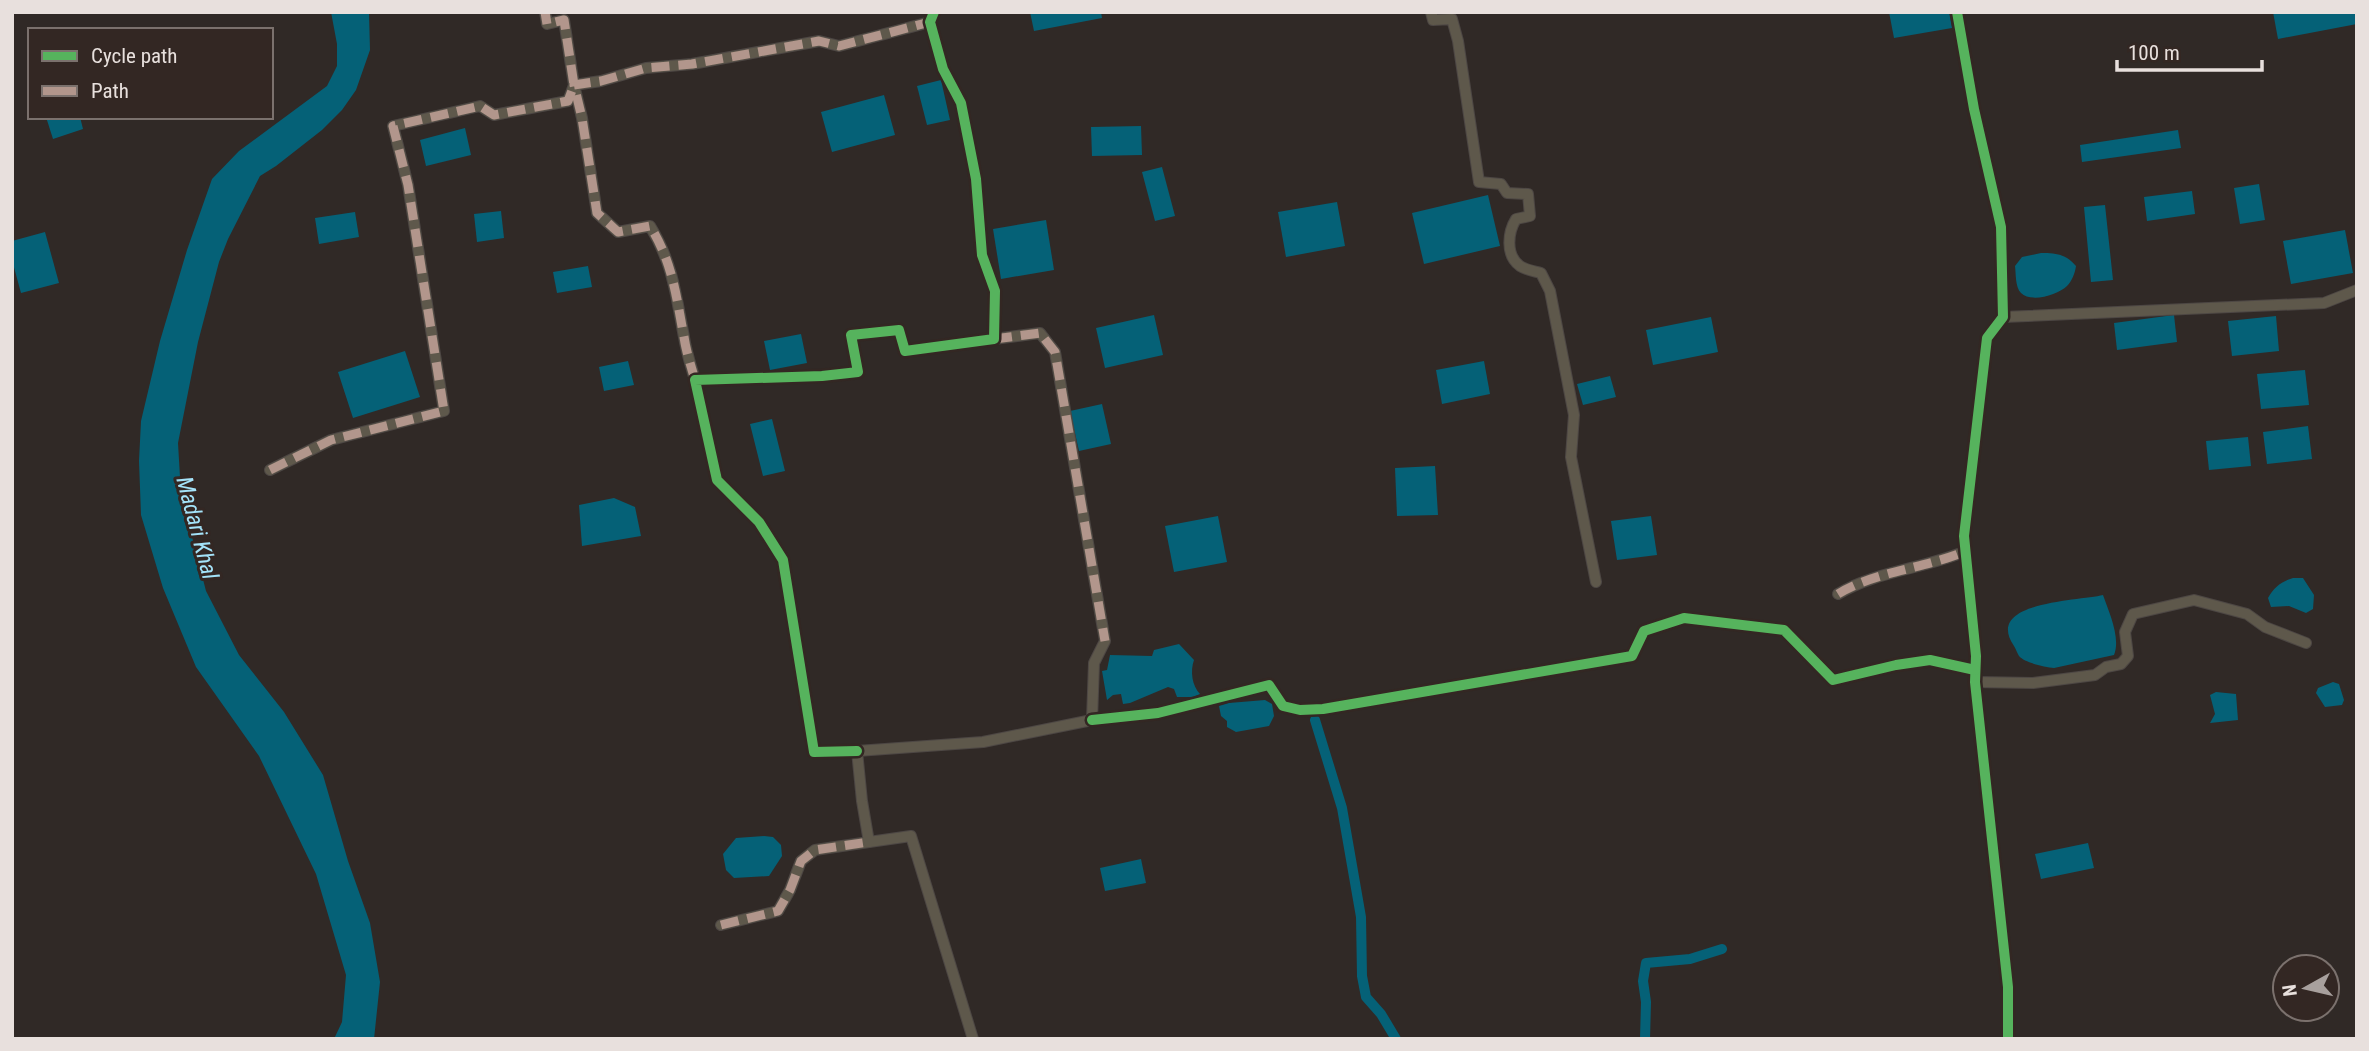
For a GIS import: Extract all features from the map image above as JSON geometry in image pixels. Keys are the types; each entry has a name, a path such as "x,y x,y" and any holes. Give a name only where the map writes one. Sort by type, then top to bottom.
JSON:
{"street":[{"path":"545,12 547,24 564,20 597,213 618,232 650,226 659,239 677,290 684,339 717,480 759,522 783,560 814,752 983,741 1092,720 1158,713 1269,685 1283,706 1300,710 1323,709 1632,656 1644,631 1684,618 1784,630 1833,680 1930,660 1975,676 2033,683 2095,675 2106,667 2121,664 2128,656 2125,632 2133,614 2194,600 2246,614 2265,627 2306,643"},
{"path":"1431,12 1433,20 1452,19 1458,41 1479,182 1501,184 1507,193 1528,194 1530,216 1516,219 1510,229 1509,244 1516,263 1541,273 1550,291 1574,415 1572,457 1595,582"},
{"path":"1957,12 1973,109 2001,227 2003,317 1987,338 1964,536 1976,656 1975,676 2008,987 2008,1039"},
{"path":"574,85 601,81 646,68 692,64 819,41 839,46 932,17 943,69 961,103 974,166 982,256 995,291 994,339"},
{"path":"270,470 331,440 444,411 408,185 393,126 480,106 494,115 568,101 574,85"},
{"path":"2003,317 2324,303 2357,290"},
{"path":"695,380 822,376 858,372 851,335 899,330 905,351 1040,333 1055,352 1105,641 1094,663 1092,720"},
{"path":"1838,594 1856,582 1941,561 1966,551"},
{"path":"857,751 869,842"},
{"path":"722,925 778,911 790,890 801,861 816,850 911,836 973,1039"}],"water":[{"path":"331,12 369,12 370,50 356,90 342,110 322,130 260,176 228,239 219,262 198,342 178,443 181,494 206,591 239,655 284,712 323,775 348,861 370,923 380,982 374,1039 334,1039 342,1022 346,975 316,874 259,756 196,667 163,588 141,515 141,421 160,341 187,250 212,179 239,151 327,86 337,66 337,44"},
{"path":"1030,12 1101,12 1102,18 1034,31"},
{"path":"1889,12 1949,12 1952,28 1894,38"},
{"path":"2273,12 2357,12 2357,24 2278,39"},
{"path":"941,80 950,120 927,125 917,86"},
{"path":"884,95 895,135 832,152 821,112"},
{"path":"47,119 80,119 83,129 53,139"},
{"path":"1141,126 1142,155 1092,156 1091,127"},
{"path":"465,128 471,155 426,166 420,140"},
{"path":"2178,130 2181,148 2082,162 2080,145"},
{"path":"1162,167 1175,216 1155,221 1142,172"},
{"path":"2259,184 2265,220 2240,224 2234,188"},
{"path":"2192,191 2195,214 2147,221 2144,197"},
{"path":"1488,195 1500,246 1424,264 1412,213"},
{"path":"1337,202 1345,246 1286,257 1278,212"},
{"path":"2105,205 2113,280 2091,282 2084,207"},
{"path":"501,211 504,238 477,242 474,214"},
{"path":"355,212 359,237 319,244 315,218"},
{"path":"1046,220 1054,270 1001,279 993,229"},
{"path":"2345,230 2353,273 2291,284 2283,241"},
{"path":"45,232 59,283 21,293 12,260 12,241"},
{"path":"2041,253 2056,254 2068,259 2076,266 2074,274 2067,286 2057,292 2038,298 2025,296 2018,287 2015,266 2022,257"},
{"path":"588,266 592,287 557,293 553,272"},
{"path":"1154,315 1163,355 1105,368 1096,328"},
{"path":"2174,315 2177,342 2117,350 2114,323"},
{"path":"2276,316 2279,351 2232,356 2228,321"},
{"path":"1711,317 1718,352 1653,365 1646,330"},
{"path":"801,334 807,363 770,370 764,341"},
{"path":"405,351 420,397 353,418 338,372"},
{"path":"628,361 634,385 604,391 599,367"},
{"path":"1484,361 1490,394 1442,404 1436,370"},
{"path":"2305,370 2309,405 2261,409 2257,374"},
{"path":"1610,376 1616,397 1583,405 1577,384"},
{"path":"1102,404 1111,444 1079,451 1070,411"},
{"path":"772,419 785,471 763,476 750,424"},
{"path":"2308,426 2312,459 2267,464 2263,432"},
{"path":"2248,437 2251,466 2209,470 2206,441"},
{"path":"1435,466 1438,515 1397,516 1395,468"},
{"path":"614,498 635,507 641,536 582,546 579,505"},
{"path":"1218,516 1227,562 1174,572 1165,526"},
{"path":"1651,516 1657,555 1617,560 1611,521"},
{"path":"2293,578 2303,578 2314,595 2313,609 2306,613 2289,606 2271,607 2268,598 2273,591"},
{"path":"2103,595 2115,633 2114,655 2054,668 2030,663 2019,656 2008,631 2012,620 2022,612 2057,602"},
{"path":"1179,644 1194,660 1192,678 1200,694 1177,697 1174,689 1168,687 1130,703 1123,704 1121,694 1113,695 1107,700 1102,671 1107,670 1110,655 1152,656 1154,650"},
{"path":"2333,682 2339,684 2344,700 2342,705 2325,707 2316,693 2318,688"},
{"path":"2216,692 2236,694 2238,720 2210,723 2215,714 2210,695"},
{"path":"1265,700 1272,704 1274,716 1269,726 1236,732 1227,727 1227,721 1221,716 1219,706"},
{"path":"773,837 781,845 782,856 769,876 734,878 726,870 723,854 736,838"},
{"path":"2088,843 2094,868 2041,879 2035,854"},
{"path":"1141,859 1146,883 1105,891 1100,868"}],"waterway":[{"path":"1315,720 1342,808 1361,917 1362,976 1366,997 1381,1014 1396,1039"},
{"path":"1645,1039 1646,1002 1643,981 1646,963 1690,959 1722,949"}],"marked path":[{"path":"270,470 331,440 444,411 408,185 393,126 480,106 494,115 568,101 574,85 564,20 547,24 545,12"},
{"path":"695,380 669,267 650,226 618,232 597,213 574,85 601,81 646,68 692,64 819,41 839,46 930,22"},
{"path":"994,339 1040,333 1055,352 1105,641"},
{"path":"1838,594 1868,580 1966,551"},
{"path":"721,925 778,911 790,890 801,861 815,850 869,842"}],"cycle path":[{"path":"857,751 814,752 783,560 759,522 717,480 695,380 822,376 858,372 851,335 899,330 905,351 994,339 995,291 982,255 976,179 961,103 943,69 930,22 934,12"},
{"path":"1957,12 1974,109 2001,227 2003,317 1987,338 1964,536 1976,656 1975,682 2008,987 2008,1039"},
{"path":"1092,720 1158,713 1269,685 1283,706 1300,710 1323,709 1632,656 1644,631 1684,618 1784,630 1833,680 1930,660 1975,670"}],"water label":[{"name":"Madari Khal","path":"197,528"}]}
